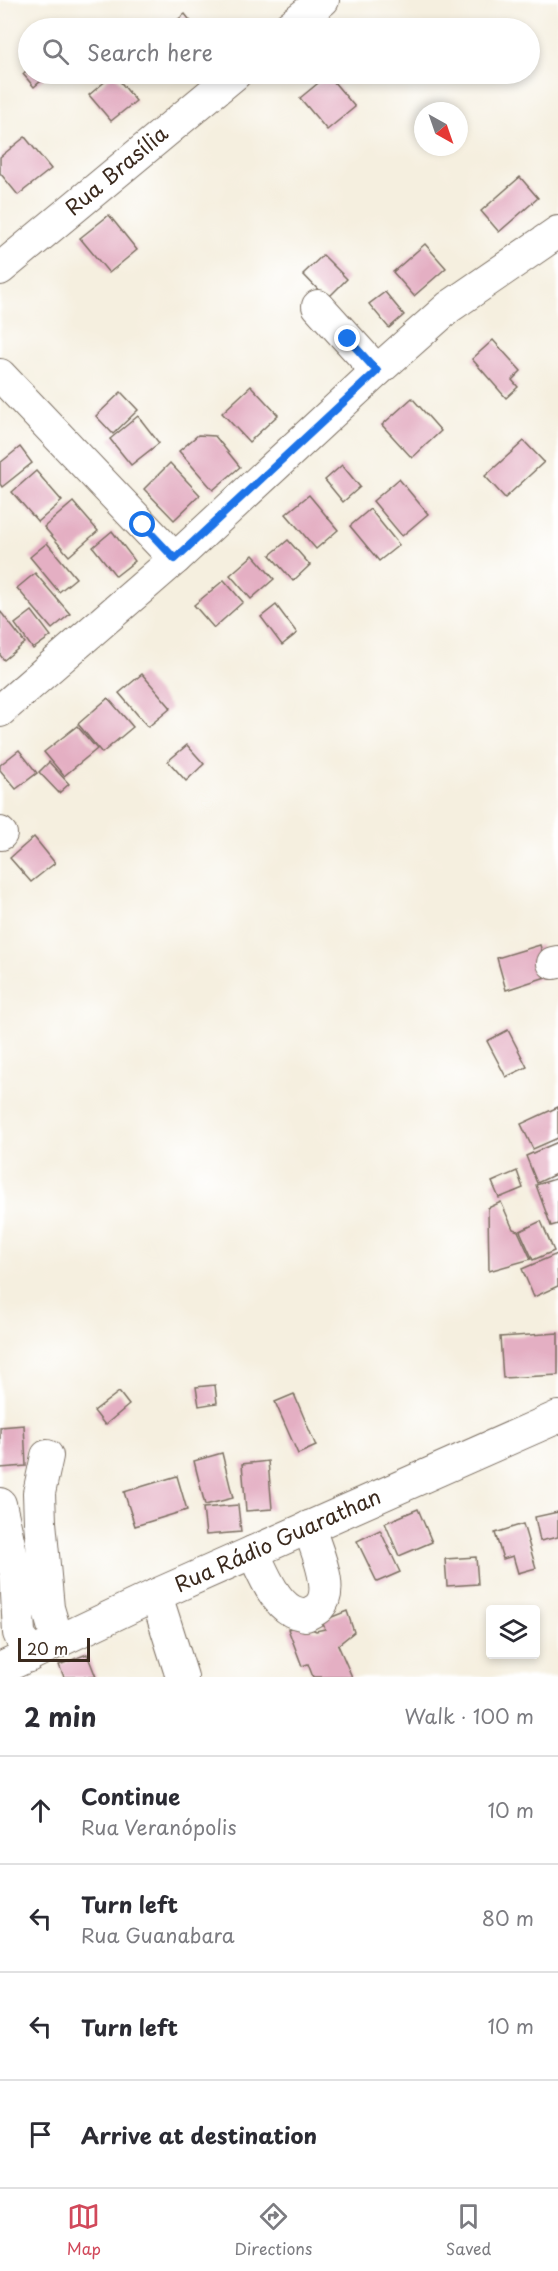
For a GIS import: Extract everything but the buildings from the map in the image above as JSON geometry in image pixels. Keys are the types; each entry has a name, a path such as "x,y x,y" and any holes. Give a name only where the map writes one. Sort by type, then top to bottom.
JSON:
{"street":[{"path":"300,18 323,0"},
{"name":"Rua Brasília","path":"0,269 222,84"},
{"path":"0,711 175,559 449,307 558,232"},
{"path":"318,306 377,371"},
{"path":"0,375 175,559"},
{"name":"Rua Rádio Guarathan","path":"0,1669 156,1595 558,1417"},
{"path":"47,1456 39,1493 40,1522 48,1608 58,1642"},
{"path":"0,1504 16,1575 19,1633 28,1656"},
{"path":"253,1552 268,1584 279,1598 292,1611 306,1615 318,1608 325,1595 326,1580 309,1527"},
{"path":"156,1595 182,1677"}],"route":[{"path":"143,525 175,559 377,371 348,339"}]}
